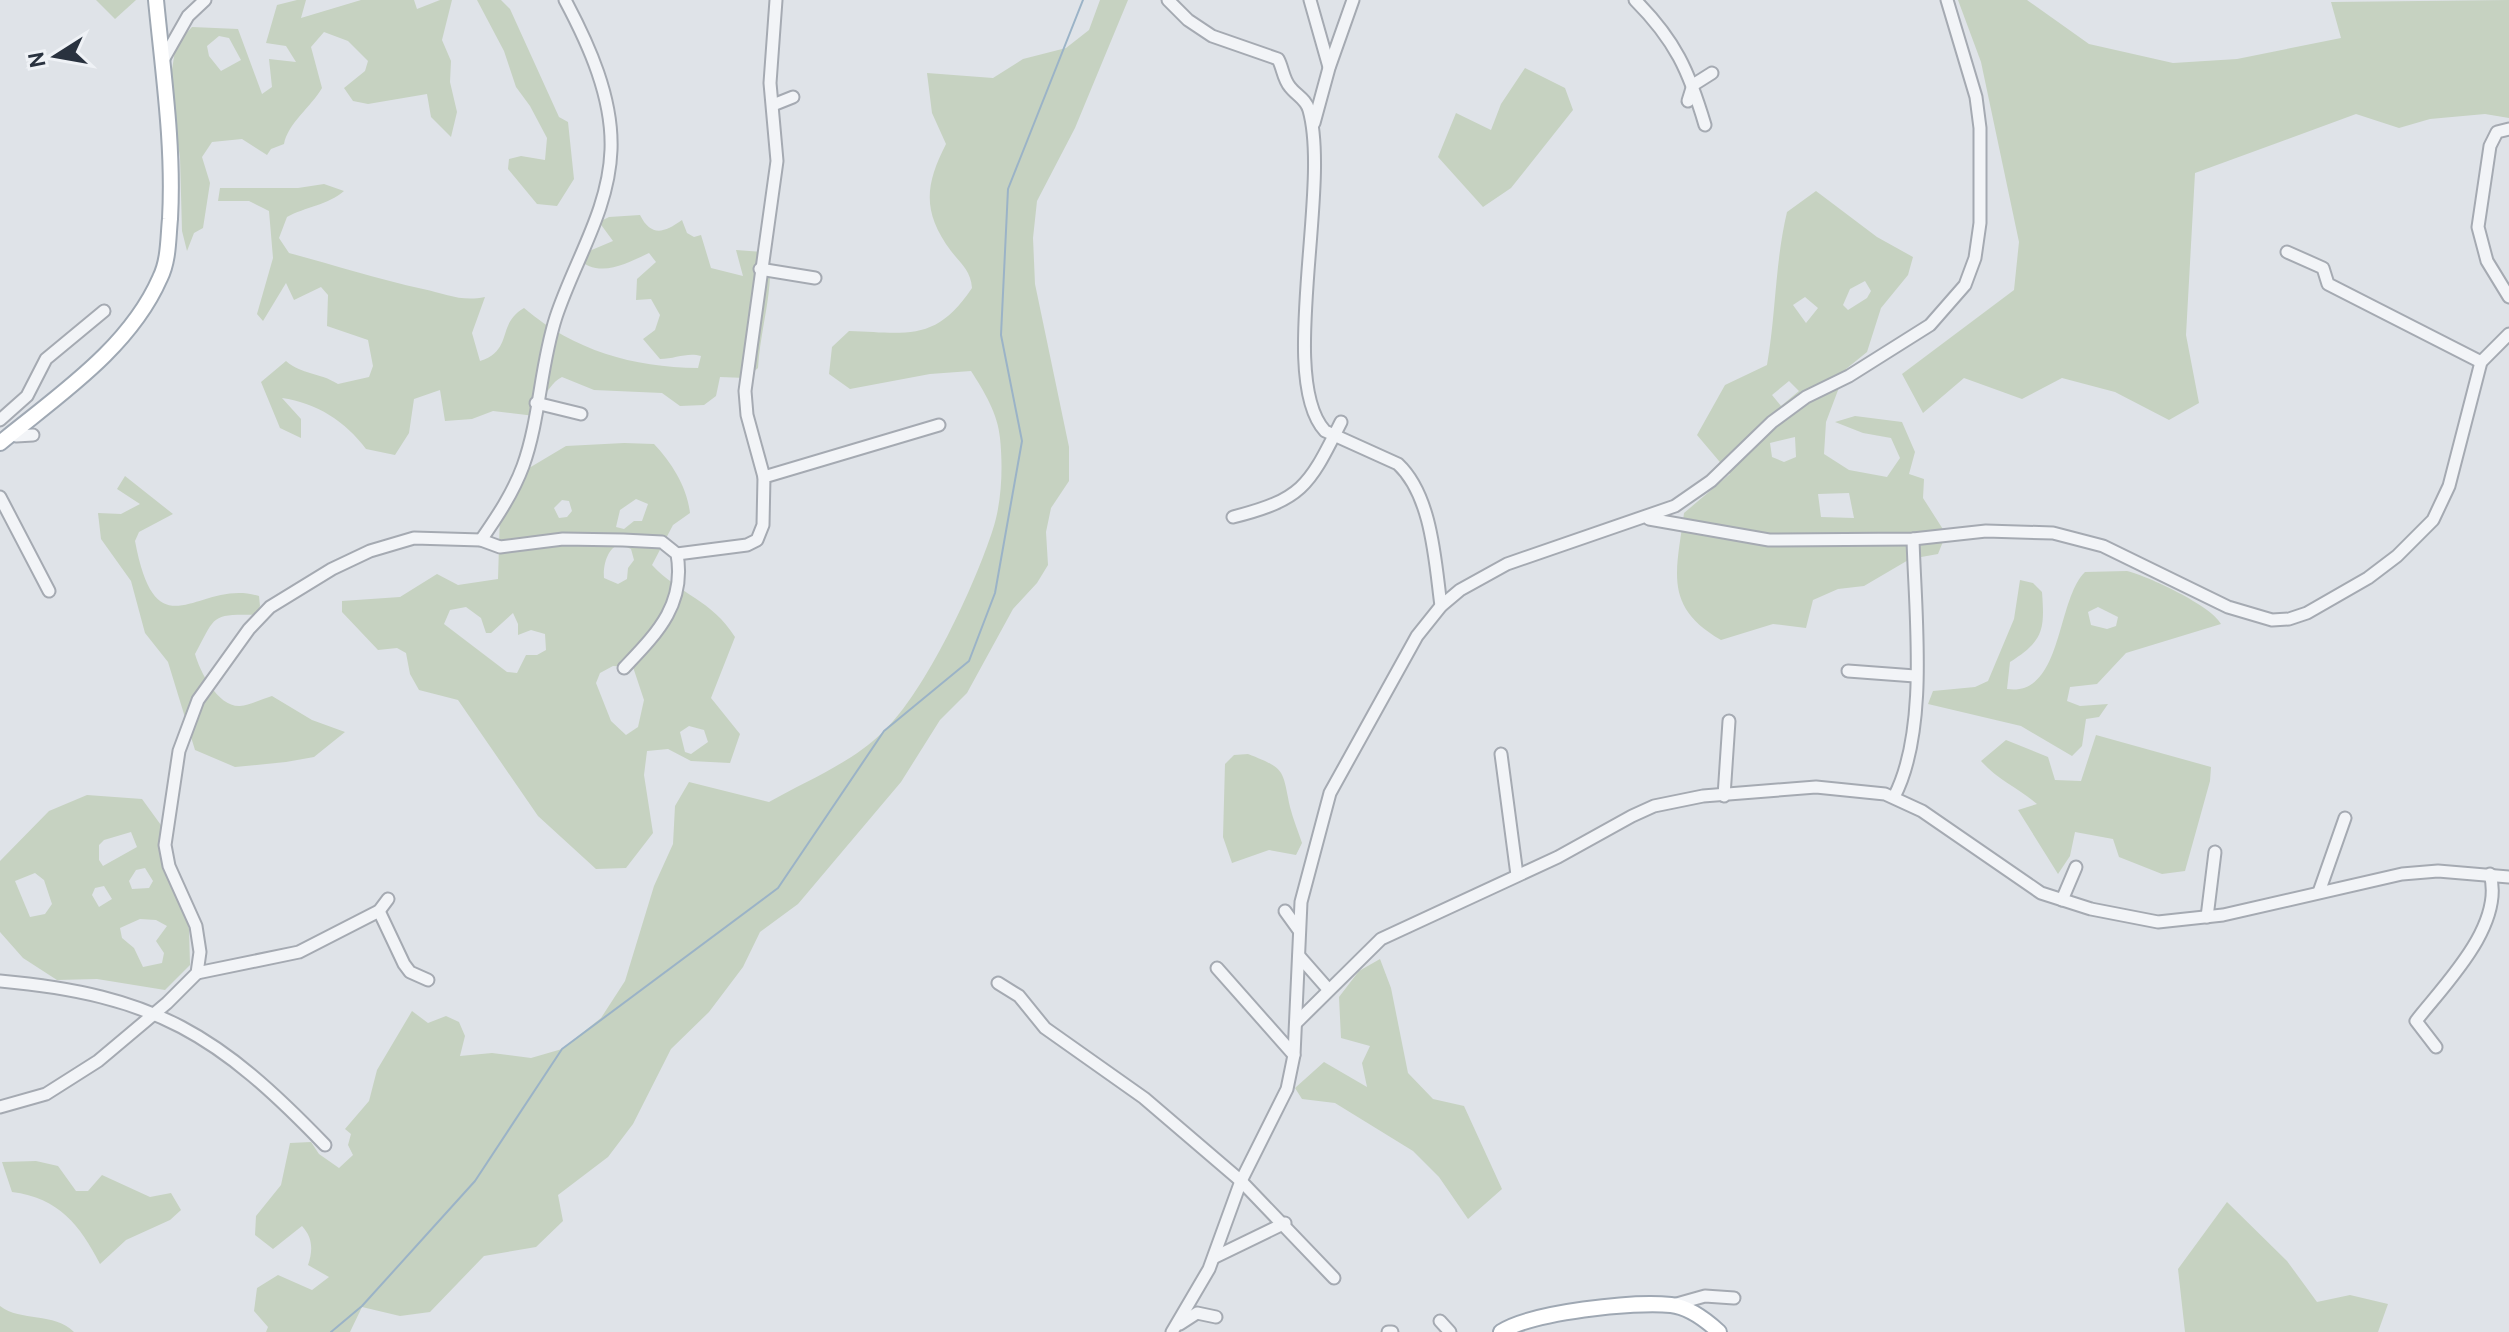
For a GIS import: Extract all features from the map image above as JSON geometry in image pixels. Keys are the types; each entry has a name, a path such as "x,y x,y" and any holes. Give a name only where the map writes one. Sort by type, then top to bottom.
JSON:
{"main road":[{"path":"0,443 58,396 120,338 161,277 167,258 171,197 170,116 156,0"},
{"path":"1501,1332 1533,1320 1584,1310 1673,1305 1688,1311 1719,1332"}],"street":[{"path":"163,60 188,16 205,0"},
{"path":"481,540 500,513 524,463 556,315 594,224 611,153 606,104 590,53 565,0"},
{"path":"677,554 747,545 757,540 763,525 764,477 745,391 777,161 771,46 776,0"},
{"path":"1168,0 1188,20 1212,36 1278,59 1285,79 1309,109 1317,178 1304,324 1307,385 1316,422 1336,438 1398,464 1407,473 1430,535 1441,606"},
{"path":"1310,0 1329,68"},
{"path":"1312,131 1329,68 1353,0"},
{"path":"1635,0 1674,43 1693,85 1705,125"},
{"path":"1174,1329 1215,1257 1241,1181 1283,1101 1294,1055 1298,929 1303,890 1330,793 1399,664 1441,606 1460,590 1507,564 1675,506 1704,487 1772,422 1806,397 1849,376 1930,325 1965,285 1975,258 1980,223 1980,128 1976,97 1947,0"},
{"path":"1688,101 1693,85 1712,73"},
{"path":"773,105 793,97"},
{"path":"2509,129 2497,132 2490,146 2478,227 2487,261 2509,297"},
{"path":"2287,252 2323,268 2328,284 2481,362"},
{"path":"760,269 815,278"},
{"path":"0,420 27,396 46,359 104,311"},
{"path":"1644,518 1769,540 1913,539 1986,531 2053,533 2103,546 2228,607 2272,620 2289,619 2307,613 2368,578 2397,556 2433,520 2449,486 2481,362 2509,334"},
{"path":"536,403 581,414"},
{"path":"1233,517 1290,499 1310,477 1336,438 1341,422"},
{"path":"764,477 939,425"},
{"path":"13,432 16,436 33,435"},
{"path":"0,497 49,591"},
{"path":"197,973 200,952 196,926 169,866 165,845 179,751 198,700 249,629 270,607 299,587 395,542 426,537 481,540 500,547 587,538 662,542 677,554 680,586 677,602 666,620 624,668"},
{"path":"1894,797 1905,772 1913,733 1913,539"},
{"path":"1848,671 1915,676"},
{"path":"1724,796 1729,721"},
{"path":"1501,754 1517,875"},
{"path":"1295,1024 1381,939 1654,806 1724,796 1839,787 1894,797 1922,811 2041,893 2117,916 2158,922 2207,917 2420,872 2509,877"},
{"path":"2319,892 2345,818"},
{"path":"2207,917 2215,852"},
{"path":"2062,900 2076,867"},
{"path":"2436,1047 2416,1021 2446,988 2471,952 2491,904 2490,874"},
{"path":"0,1107 46,1094 98,1061 197,973 299,952 379,911 388,899"},
{"path":"379,911 404,964 410,972 428,980"},
{"path":"1285,911 1298,929"},
{"path":"1299,956 1328,989"},
{"path":"1217,968 1294,1055"},
{"path":"0,981 54,987 155,1012 208,1040 241,1063 325,1145"},
{"path":"998,983 1019,996 1045,1028 1144,1098 1241,1181 1285,1223 1334,1278"},
{"path":"1215,1257 1285,1223"},
{"path":"1673,1305 1705,1296 1734,1298"},
{"path":"1174,1329 1197,1313 1216,1317"},
{"path":"1440,1321 1450,1332"}],"green space":[{"path":"96,0 136,0 115,19"},
{"path":"306,0 301,18 361,0 414,0 417,9 440,0 452,0 442,40 451,61 450,82 457,112 451,137 431,117 427,94 368,104 353,101 344,88 365,71 368,61 348,41 324,32 311,47 322,88 290,129 284,144 271,149 267,155 242,139 212,142 202,157 210,183 203,228 194,233 187,251 182,231 180,157 169,89 176,44 192,27 238,29 262,94 272,87 269,59 296,62 286,46 266,43 277,5","holes":["219,36 229,38 241,60 221,71 209,56 207,46"]},
{"path":"477,0 501,0 510,9 559,117 568,122 574,179 557,206 537,204 508,169 509,159 521,156 545,160 547,138 516,87 504,51"},
{"path":"1100,0 1128,0 1075,128 1037,201 1033,238 1035,284 1069,447 1069,481 1051,508 1046,532 1048,565 1037,583 1013,609 967,693 940,720 901,782 798,904 760,932 743,967 709,1012 671,1049 633,1124 608,1157 558,1195 563,1221 536,1247 484,1256 430,1312 400,1316 362,1307 350,1332 266,1332 268,1327 254,1311 257,1288 278,1275 312,1290 329,1277 308,1265 311,1244 302,1226 273,1249 255,1235 256,1216 281,1185 290,1143 311,1142 319,1154 339,1168 353,1155 348,1145 351,1134 345,1129 369,1101 377,1070 412,1011 428,1023 446,1016 459,1022 465,1036 460,1056 492,1053 531,1058 562,1049 601,1018 625,981 654,886 673,844 675,806 689,782 769,802 843,762 871,743 916,691 962,607 993,529 1001,484 999,429 990,403 971,371 930,374 850,389 829,374 832,347 849,331 904,333 933,326 946,318 972,288 968,272 942,237 931,211 931,186 946,144 932,113 927,73 993,78 1023,59 1066,48 1089,30"},
{"path":"1958,0 2027,0 2089,44 2173,63 2237,59 2341,38 2331,2 2509,0 2509,118 2485,114 2430,119 2399,128 2356,114 2195,173 2186,335 2199,403 2169,420 2115,392 2062,378 2022,399 1964,378 1923,413 1902,374 2014,290 2019,242 1981,62"},
{"path":"1525,68 1565,88 1573,110 1511,188 1483,207 1438,157 1456,113 1491,130 1501,104"},
{"path":"324,184 344,191 331,200 287,217 279,238 289,253 454,297 485,297 472,333 480,361 497,350 510,321 524,308 563,335 605,354 650,364 698,368 701,356 660,359 643,339 655,330 660,315 651,299 636,300 637,279 656,262 649,253 602,269 584,264 575,257 613,241 599,222 609,217 640,215 649,227 658,231 682,220 687,233 694,237 701,235 711,268 743,276 736,250 763,252 770,260 770,274 758,368 746,378 720,377 716,396 704,405 680,406 662,393 594,390 562,377 538,400 535,416 493,411 472,419 445,421 440,390 414,399 409,433 395,455 366,449 349,430 329,415 307,404 282,398 301,419 301,438 280,428 261,382 286,361 298,369 338,384 369,377 373,366 368,340 327,326 328,295 321,287 294,300 286,283 263,321 257,314 273,258 269,211 249,201 218,201 220,188 298,188"},
{"path":"1816,191 1877,237 1913,257 1908,275 1881,308 1867,352 1846,369 1826,422 1824,454 1849,470 1887,477 1900,458 1891,438 1863,433 1835,422 1855,416 1902,422 1915,452 1909,474 1924,479 1923,498 1946,534 1938,554 1910,559 1864,586 1838,589 1813,600 1806,628 1773,624 1721,640 1689,614 1682,600 1677,569 1684,513 1730,474 1697,435 1725,385 1767,365 1787,212","holes":["1865,281 1871,291 1867,298 1848,310 1843,305 1850,289","1805,297 1818,308 1806,323 1793,305","1789,381 1799,391 1781,406 1772,395","1795,437 1796,457 1784,462 1772,457 1770,443","1849,493 1854,518 1821,517 1818,494"]},
{"path":"654,444 661,451 682,485 690,513 673,525 652,565 716,614 735,637 711,698 740,734 730,763 691,761 668,749 647,751 644,775 653,833 626,868 596,869 538,816 458,700 419,690 410,674 406,653 397,648 378,650 342,612 342,601 400,597 437,574 458,585 498,579 500,513 519,474 566,446","holes":["636,499 648,504 642,521 634,521 624,529 616,527 620,510","562,500 569,501 572,511 567,517 559,518 554,508","620,544 631,549 634,560 628,568 627,579 618,584 604,578 609,553","466,607 481,618 486,633 491,633 513,613 518,624 518,635 531,630 545,634 546,650 537,655 526,655 517,673 507,672 444,624 450,610","613,666 633,667 644,700 638,727 626,735 611,721 596,683 600,673","689,726 704,730 708,742 691,754 685,752 680,732"]},
{"path":"125,476 173,514 139,532 135,541 144,576 155,596 168,605 182,605 237,593 259,596 260,606 256,615 230,615 216,620 195,654 211,687 232,705 240,706 272,696 312,720 345,732 314,757 235,767 195,750 168,662 145,633 131,581 101,539 98,513 121,514 140,504 117,489"},
{"path":"2127,571 2137,574 2193,601 2221,624 2126,653 2097,684 2070,687 2067,701 2080,706 2108,704 2099,717 2086,719 2082,746 2072,756 2021,726 1928,704 1933,691 1975,687 1988,681 2014,619 2020,580 2033,583 2042,592 2042,626 2029,648 2010,662 2007,689 2025,687 2039,678 2049,663 2068,603 2085,572","holes":["2098,607 2118,617 2116,626 2107,629 2091,625 2088,612"]},
{"path":"2096,735 2211,767 2210,781 2185,871 2162,874 2119,857 2113,839 2075,832 2070,856 2058,874 2018,810 2037,804 1981,761 2006,740 2048,757 2055,780 2081,781"},
{"path":"1248,754 1276,767 1283,777 1302,843 1296,855 1269,850 1232,863 1223,837 1225,764 1234,755"},
{"path":"87,795 142,799 166,832 189,929 190,965 165,990 97,979 57,980 23,958 0,932 0,861 49,811","holes":["131,832 137,847 103,866 99,860 99,845 104,840","145,868 153,881 149,888 132,889 129,881 136,870","35,873 44,880 52,904 45,914 30,917 15,881","104,886 112,899 99,907 92,895 95,888","140,919 156,920 167,926 156,941 164,953 162,963 143,967 134,948 122,938 120,928"]},
{"path":"1380,959 1391,988 1408,1073 1433,1099 1464,1106 1502,1189 1468,1219 1439,1177 1413,1151 1335,1103 1302,1099 1295,1088 1324,1062 1367,1087 1362,1063 1370,1046 1341,1038 1339,997 1359,971"},
{"path":"36,1161 58,1166 76,1191 88,1191 102,1175 150,1197 171,1193 181,1210 170,1220 126,1240 100,1264 76,1226 55,1207 43,1200 12,1192 2,1162"},
{"path":"2227,1202 2287,1261 2317,1302 2350,1295 2388,1304 2378,1332 2185,1332 2178,1269"},
{"path":"0,1306 18,1314 57,1322 74,1332 0,1332"}],"waterway":[{"path":"331,1332 362,1306 475,1181 562,1049 778,888 884,731 969,661 995,593 1022,441 1001,335 1008,189 1083,0"}]}
